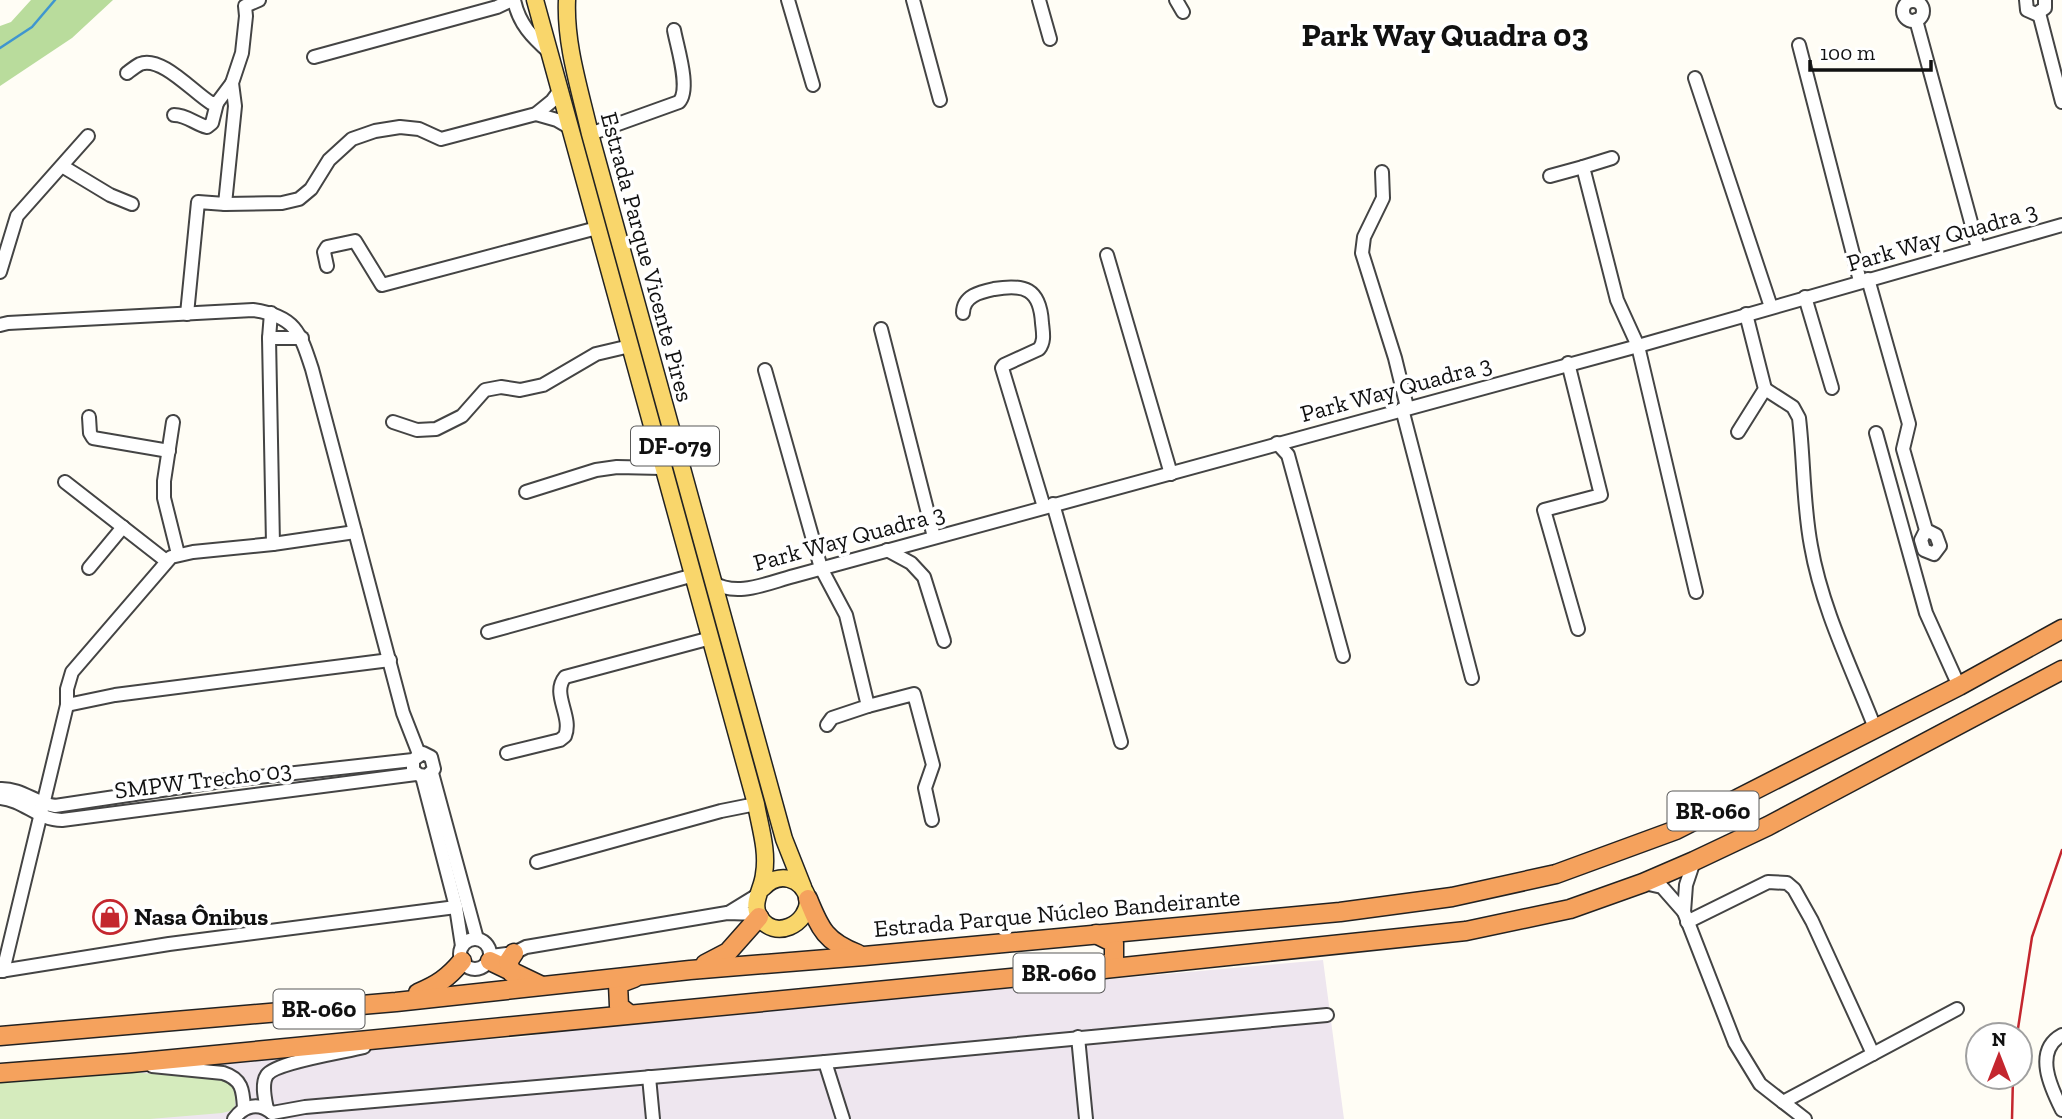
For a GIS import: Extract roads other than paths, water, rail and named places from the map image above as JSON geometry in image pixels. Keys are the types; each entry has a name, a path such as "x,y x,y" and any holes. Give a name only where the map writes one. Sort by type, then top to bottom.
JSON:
{"highway":[{"name":"Estrada Parque Núcleo Bandeirante","path":"0,1036 396,1002 690,970 1378,907 1452,897 1556,874 1676,830 1958,686 2062,629"},
{"name":"BR-060","path":"0,1073 131,1063 1104,969 1466,931 1570,909 1643,883 1694,861 1768,826 2062,670"},
{"path":"805,893 820,928 827,936 844,948 864,956"},
{"path":"690,970 729,952 759,915"},
{"path":"1096,934 1114,943 1114,958 1104,969"},
{"path":"512,973 508,962 520,950"},
{"path":"396,1002 449,977 462,954"},
{"path":"490,954 512,973 543,986"},
{"path":"629,1014 619,1006 618,985 637,977"}],"main road":[{"name":"Estrada Parque Vicente Pires","path":"567,0 569,42 590,134 784,839 805,893"},
{"path":"536,1 549,6 567,0"},
{"name":"Estrada Parque Vicente Pires","path":"536,1 755,804 766,863 761,891 756,901 759,915"},
{"path":"639,382 648,374 655,376"},
{"path":"759,915 776,928 793,926 804,917 805,893 792,879 773,880 761,891"}],"street":[{"path":"232,0 245,6 259,0"},
{"path":"314,57 513,0 528,34 550,54"},
{"path":"788,0 813,85"},
{"path":"913,0 940,100"},
{"path":"1039,0 1050,39"},
{"path":"1176,0 1183,12"},
{"path":"2025,0 2027,10 2033,13 2039,13 2045,8 2045,0"},
{"path":"174,115 182,115 207,127 212,123 218,103 232,83 242,53 245,6"},
{"path":"2039,13 2062,102"},
{"path":"1916,20 1978,248"},
{"path":"590,134 679,102 683,98 685,84 674,30"},
{"path":"1798,44 1864,280 1883,326 1909,424 1903,449 1926,530"},
{"path":"127,73 141,63 152,63 172,72 202,98 218,103"},
{"path":"1695,78 1771,307"},
{"path":"225,204 235,106 232,83"},
{"path":"187,314 198,202 282,203 299,200 311,190 329,160 352,139 375,131 400,127 419,129 441,139 536,114 552,102 560,90"},
{"path":"536,114 557,120 569,127"},
{"path":"0,272 3,246 17,216 88,136"},
{"path":"1550,176 1612,158"},
{"path":"62,166 110,195 132,204"},
{"path":"1583,167 1617,300 1638,346 1696,592"},
{"path":"1382,172 1383,198 1364,237 1362,253 1395,358 1404,408 1472,678"},
{"name":"Park Way Quadra 3","path":"721,609 726,601 741,590 1638,346 2062,225"},
{"path":"327,265 324,252 327,247 355,241 382,285 597,228"},
{"path":"1107,255 1171,474"},
{"path":"963,313 967,300 975,294 1013,286 1022,287 1032,293 1037,303 1042,317 1042,345 1002,368 1048,505 1121,741"},
{"path":"1805,297 1832,388"},
{"path":"0,325 253,310 271,313 295,327 302,338 312,369 416,757 413,770 423,774"},
{"path":"271,313 269,338 273,544"},
{"path":"1738,432 1765,389 1745,314"},
{"path":"881,329 934,537"},
{"path":"269,338 302,338"},
{"path":"393,422 417,430 436,429 462,416 485,390 501,387 520,390 543,386 596,354 630,346"},
{"path":"1568,363 1601,495 1544,510 1578,629"},
{"path":"765,370 821,568 846,615 868,706"},
{"path":"1765,389 1793,407 1799,418 1804,499 1811,548 1827,604 1875,728"},
{"path":"89,417 93,438 169,451"},
{"path":"173,422 164,498 178,554"},
{"path":"1876,433 1926,613 1958,686"},
{"path":"1288,455 1292,439"},
{"path":"1277,443 1288,455 1343,656"},
{"path":"526,492 596,470 617,467 662,468"},
{"path":"65,482 165,560"},
{"path":"89,568 123,527"},
{"path":"355,531 273,544 178,554 165,560 72,672 66,689 67,705 1,971 169,944 456,907"},
{"path":"887,550 911,563 925,577 944,641"},
{"path":"488,632 694,575"},
{"name":"Park Way Quadra 3","path":"712,582 721,587 741,590"},
{"path":"507,753 560,740 565,736 568,723 560,691 565,677 711,638"},
{"path":"67,705 115,695 390,660"},
{"path":"827,725 832,718 914,694 933,765 925,788 932,820"},
{"path":"42,810 139,793 349,767 428,754 435,765 423,774"},
{"path":"349,767 350,783"},
{"path":"423,774 456,907 462,954 467,968 476,970 484,967 490,954"},
{"path":"423,774 477,939 490,954"},
{"name":"SMPW Trecho 03","path":"0,798 13,799 42,810 49,820 62,820 423,774"},
{"path":"222,781 225,799"},
{"path":"0,789 20,792 42,810"},
{"path":"139,793 140,809"},
{"path":"537,862 755,804"},
{"path":"1685,912 1686,885 1694,861"},
{"path":"1685,912 1711,910 1768,882 1787,883 1794,889 1834,967 1873,1054"},
{"path":"1643,883 1662,887 1685,912 1746,1065 1760,1084 1799,1117"},
{"path":"727,914 761,891"},
{"path":"1685,912 1711,910"},
{"path":"490,954 727,914 759,915"},
{"path":"462,954 469,940 477,939"},
{"path":"1783,1102 1957,1009"},
{"path":"234,1119 244,1108 260,1106 272,1113 305,1107 1327,1015"},
{"path":"272,1113 265,1080 266,1076 278,1067 410,1035"},
{"path":"1078,1037 1086,1119"},
{"path":"2059,1037 2052,1042 2046,1056 2049,1077 2062,1110"},
{"path":"825,1062 843,1119"},
{"path":"131,1063 234,1076 243,1091 244,1108"},
{"path":"649,1077 653,1119"}],"waterway":[{"path":"0,48 32,27 55,0"}],"railway":[{"path":"2019,1021 2032,937 2062,850"},
{"path":"2012,1119 2013,1091"}],"place":[{"name":"Nasa Ônibus","path":"110,917"}],"district":[{"name":"Park Way Quadra 03","path":"1445,35"}]}
